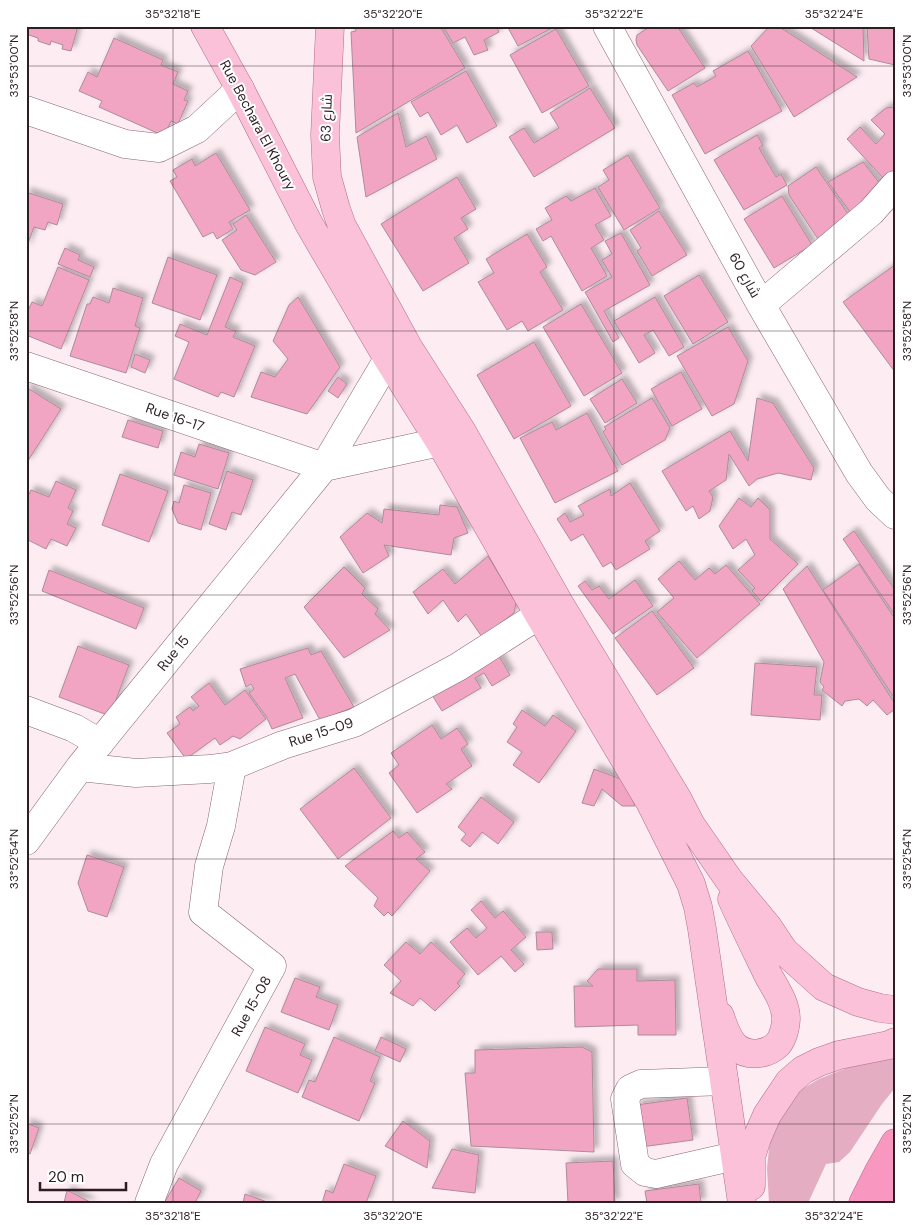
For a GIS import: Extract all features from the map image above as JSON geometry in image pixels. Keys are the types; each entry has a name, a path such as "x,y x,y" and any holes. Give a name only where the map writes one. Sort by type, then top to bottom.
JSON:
{"highway":[{"path":"863,1203 895,1143"},
{"path":"890,1203 895,1164"}],"main road":[{"name":"Rue Bechara El Khoury","path":"205,26 240,88 309,224 388,359 440,442 539,615 650,802 692,884 698,907 712,996"},
{"name":"شارع 63","path":"330,26 325,135 327,178 342,226 408,347 460,430 559,603 710,852"},
{"path":"710,852 729,880 768,927 784,950 824,987 858,1002 895,1010"},
{"path":"710,852 782,1002 786,1017 784,1031 779,1043 759,1054 748,1053 736,1047 728,1037 712,996"},
{"path":"712,996 742,1203"},
{"path":"751,1203 751,1158 757,1138 767,1115 789,1082 803,1070 819,1062 839,1055 895,1042"}],"street":[{"name":"شارع 60","path":"607,26 761,305 859,473 878,499 895,515"},
{"path":"26,110 125,144 159,148 198,129 240,88"},
{"path":"761,305 871,212 895,186"},
{"name":"Rue 15","path":"26,841 80,767 324,467 388,359"},
{"name":"Rue 16-17","path":"26,366 324,467"},
{"path":"324,467 440,442"},
{"name":"Rue 15-09","path":"80,767 136,773 232,766 283,745 354,723 458,666 539,615"},
{"path":"26,710 74,728 100,743"},
{"name":"Rue 15-08","path":"149,1203 164,1164 272,966 203,912 209,866 221,826 232,766"},
{"path":"724,1081 642,1084 630,1088 625,1098 635,1164 645,1172 656,1174 735,1156"}],"shaded area":[{"path":"895,1056 895,1088 850,1152 839,1162 826,1164 808,1203 769,1203 767,1168 770,1139 780,1113 799,1091 819,1079 849,1067"}],"building":[{"path":"26,26 78,26 71,51 62,49 63,45 51,41 50,45 38,41 38,38 26,34"},
{"path":"355,26 440,26 465,68 356,133 351,32 356,31"},
{"path":"443,26 496,26 499,32 484,40 488,50 474,55 465,37 453,43"},
{"path":"507,26 554,26 554,27 518,46"},
{"path":"651,26 677,26 705,68 668,91 637,45 637,35"},
{"path":"770,26 778,26 857,77 794,117 751,46"},
{"path":"808,26 863,26 864,61"},
{"path":"867,26 895,26 895,65 869,59"},
{"path":"556,29 589,86 542,113 510,55"},
{"path":"114,38 163,60 161,65 178,72 173,84 188,91 184,100 188,101 178,124 171,121 164,136 99,107 102,101 79,91 88,72 97,77"},
{"path":"748,51 782,111 705,154 672,95 694,83 697,87 716,76 713,71"},
{"path":"466,71 497,126 467,143 457,125 441,135 428,112 420,117 411,102"},
{"path":"590,88 615,128 534,177 509,137 524,128 534,143 559,128 550,113"},
{"path":"895,107 895,168 885,180 847,139 860,127 876,144 885,134 871,120 886,108"},
{"path":"398,113 406,147 426,136 437,159 366,197 357,137"},
{"path":"757,135 763,145 759,148 776,177 781,174 787,185 744,210 714,160"},
{"path":"216,153 250,210 229,222 233,229 217,239 213,232 203,237 170,181 177,177 173,170 192,159 195,166"},
{"path":"628,155 660,208 624,230 598,187 609,180 603,170"},
{"path":"863,162 881,185 854,217 828,182"},
{"path":"816,167 850,217 818,239 789,195 788,186"},
{"path":"457,177 476,209 461,218 468,229 454,238 469,263 423,291 381,224"},
{"path":"595,188 611,216 595,225 604,240 591,248 607,276 582,291 551,236 543,241 536,229 552,220 545,208 566,196 571,201"},
{"path":"26,192 63,204 57,225 48,222 45,230 34,227 26,249"},
{"path":"782,196 812,245 774,268 744,219"},
{"path":"659,211 687,255 652,276 637,251 641,248 630,230"},
{"path":"246,215 276,262 255,275 241,270 222,240 237,230 233,224"},
{"path":"621,233 650,285 604,311 619,338 613,342 585,292 612,277 602,260 612,254 605,241"},
{"path":"527,234 547,267 540,272 563,310 528,331 522,321 507,330 478,282 494,273 486,259"},
{"path":"65,248 80,255 78,260 94,267 90,277 58,264"},
{"path":"168,257 217,275 200,320 152,303"},
{"path":"895,265 895,372 843,302"},
{"path":"58,267 89,280 61,349 26,335 26,315 32,302 42,306"},
{"path":"699,275 728,322 693,344 664,296"},
{"path":"230,277 243,283 225,327 236,331 233,337 255,346 234,397 221,392 218,397 174,379 189,342 175,336 180,324 207,335"},
{"path":"113,288 143,298 135,326 140,328 126,373 70,356 87,304 90,304 93,297 109,303"},
{"path":"298,297 340,367 307,414 251,397 261,372 275,377 288,359 273,341 289,305"},
{"path":"655,297 684,347 669,356 653,330 644,335 655,353 639,363 614,321"},
{"path":"581,304 622,373 584,396 543,327"},
{"path":"728,327 748,361 734,404 712,416 677,356"},
{"path":"534,342 571,406 514,439 477,375"},
{"path":"135,354 150,360 145,373 131,367"},
{"path":"681,372 702,409 672,426 651,389"},
{"path":"338,377 347,384 338,398 328,391"},
{"path":"622,379 637,403 605,423 590,399"},
{"path":"26,387 61,409 26,464"},
{"path":"652,398 670,428 665,440 622,465 603,432 606,429 604,427"},
{"path":"757,398 773,403 814,468 811,480 778,473 757,479 749,486 729,454 726,480 709,491 713,497 710,511 699,519 693,506 686,511 662,471 730,431 748,461"},
{"path":"587,413 618,471 555,503 520,438 552,422 556,430"},
{"path":"128,420 163,431 158,448 122,437"},
{"path":"199,444 229,453 218,489 174,475 181,452 195,457"},
{"path":"227,471 253,480 241,515 232,512 226,530 209,524"},
{"path":"120,474 168,491 149,542 102,525"},
{"path":"56,481 76,490 68,508 73,511 67,524 76,528 67,546 51,539 46,549 26,539 26,500 31,490 49,497"},
{"path":"630,483 660,531 645,541 650,549 616,570 611,562 603,567 583,534 571,541 557,519 565,513 570,522 584,515 578,506 610,489 611,496"},
{"path":"184,485 211,493 201,530 178,523 172,509 174,501 179,503"},
{"path":"739,498 751,507 758,498 770,510 770,539 798,564 761,601 752,591 755,588 738,570 755,555 746,539 733,549 719,526"},
{"path":"440,505 457,507 468,533 454,538 451,555 384,545 389,556 363,573 340,537 367,513 382,523 384,509 439,515"},
{"path":"854,531 895,590 895,615 843,539"},
{"path":"488,556 516,603 514,613 482,637 466,614 458,622 443,600 428,614 413,592 443,569 455,584"},
{"path":"679,561 695,580 709,568 715,574 726,565 760,604 697,658 657,612 674,598 658,579"},
{"path":"859,564 895,619 895,699 823,590"},
{"path":"807,566 895,704 895,709 887,715 873,700 867,706 859,699 845,701 842,706 822,690 824,687 820,682 824,662 783,589"},
{"path":"344,567 365,588 362,594 378,609 375,614 390,630 344,658 304,607"},
{"path":"49,570 144,608 136,629 42,591"},
{"path":"635,580 653,606 613,634 578,586 585,581 592,590 599,586 609,599"},
{"path":"652,611 694,668 657,695 615,638"},
{"path":"78,646 129,665 110,716 59,697"},
{"path":"308,648 311,655 321,651 354,707 320,720 295,674 285,678 303,718 272,729 266,716 249,693 254,689 251,684 246,687 240,669"},
{"path":"499,656 510,675 492,686 484,673 475,678 481,688 442,711 432,695"},
{"path":"755,663 817,667 814,695 822,695 820,720 751,715"},
{"path":"209,683 225,705 245,690 266,719 240,739 233,736 220,745 215,738 186,759 167,733 180,724 176,717 190,707 193,711 199,706 191,697"},
{"path":"522,710 545,726 553,715 576,731 539,783 513,765 522,752 507,742 517,727 513,724"},
{"path":"432,725 441,739 457,728 468,744 461,749 472,766 446,784 452,789 417,813 389,773 399,765 391,753"},
{"path":"354,768 391,818 338,859 300,809"},
{"path":"594,769 626,781 635,806 622,806 602,789 594,806 582,803"},
{"path":"481,797 514,822 498,844 482,832 470,847 461,840 466,834 458,827"},
{"path":"393,831 399,838 407,832 425,852 416,859 430,871 392,916 388,912 384,916 374,906 378,898 345,866"},
{"path":"87,855 124,867 107,917 88,911 78,883"},
{"path":"481,901 495,918 503,911 526,937 511,950 524,964 515,972 501,956 478,975 450,942 467,928 476,938 487,928 471,910"},
{"path":"536,932 552,932 553,949 537,950"},
{"path":"406,942 420,954 431,942 465,974 457,983 460,986 435,1011 420,998 413,1006 390,993 401,981 384,965"},
{"path":"598,969 637,969 637,981 675,980 676,1035 638,1035 638,1025 575,1027 574,986 593,986 587,981"},
{"path":"295,978 320,987 316,997 338,1005 329,1030 281,1012"},
{"path":"265,1027 305,1044 300,1055 312,1060 298,1093 246,1071"},
{"path":"334,1037 380,1057 370,1081 375,1083 359,1121 302,1097 309,1080 315,1082"},
{"path":"381,1037 406,1049 400,1062 375,1051"},
{"path":"582,1047 592,1052 594,1152 471,1146 465,1073 475,1073 475,1050"},
{"path":"687,1098 693,1140 641,1147 636,1105"},
{"path":"403,1121 430,1141 427,1168 385,1146"},
{"path":"26,1123 39,1128 30,1154 26,1152"},
{"path":"452,1149 479,1155 475,1193 432,1188"},
{"path":"613,1161 615,1203 568,1203 566,1163"},
{"path":"344,1164 376,1176 366,1203 322,1203 326,1190 333,1193"},
{"path":"179,1178 201,1191 195,1203 164,1203"},
{"path":"699,1184 701,1203 647,1203 645,1191"},
{"path":"67,1190 92,1203 64,1203"},
{"path":"245,1194 270,1203 243,1203"}]}
